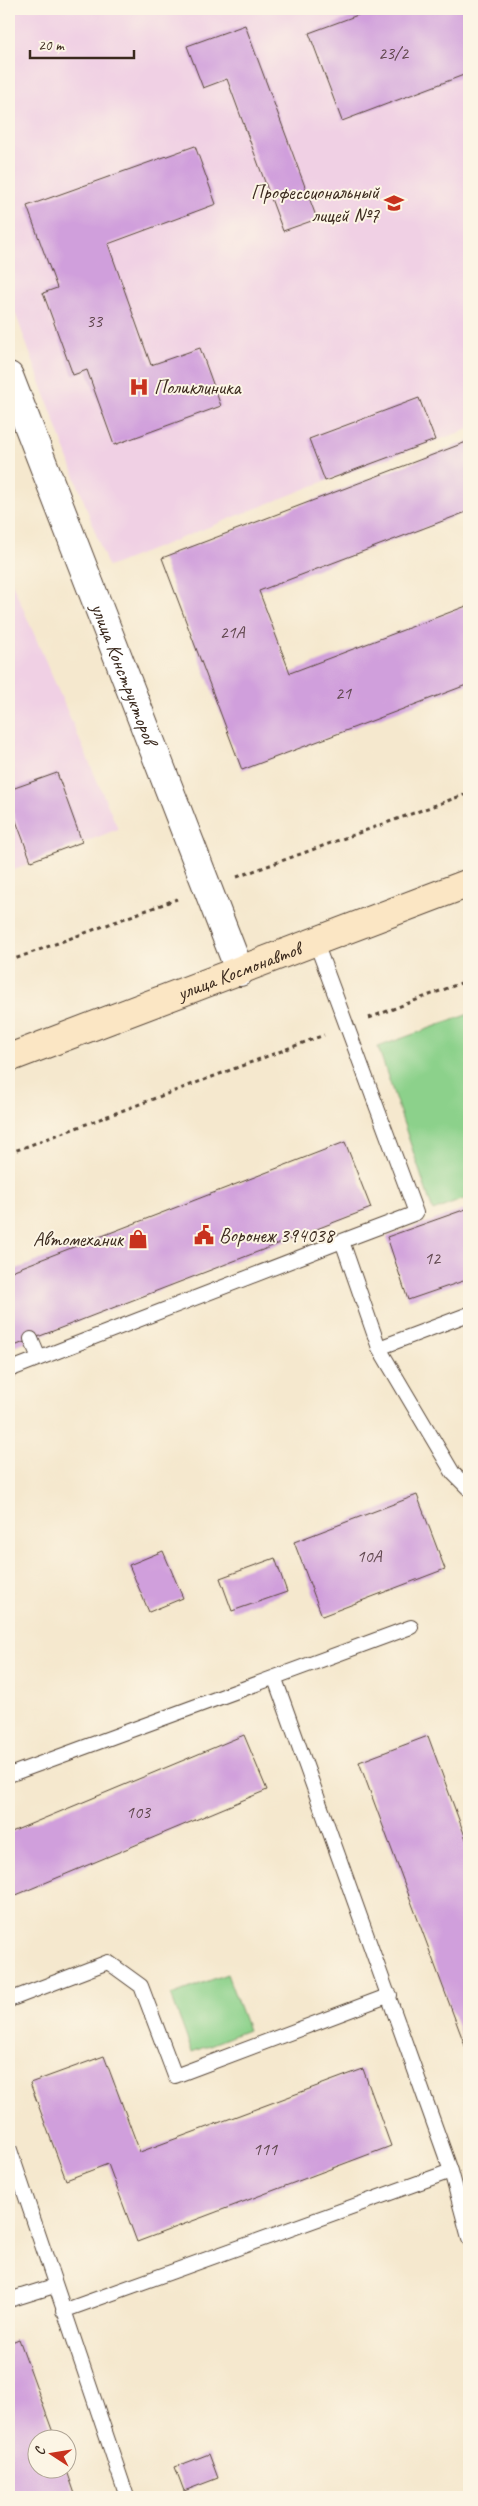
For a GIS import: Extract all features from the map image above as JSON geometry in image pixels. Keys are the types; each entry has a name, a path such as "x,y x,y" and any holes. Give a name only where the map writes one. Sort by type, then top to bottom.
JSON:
{"main road":[{"name":"улица Космонавтов","path":"9,1058 240,972 469,883"}],"street":[{"name":"улица Конструкторов","path":"9,376 240,972"}],"lane":[{"path":"9,1370 416,1213 316,943"},
{"path":"342,1241 379,1348 453,1473 469,1488"},
{"path":"379,1348 469,1314"},
{"path":"31,1339 39,1358"},
{"path":"9,1775 274,1679 410,1627"},
{"path":"274,1679 390,1996 451,2171 469,2238"},
{"path":"9,2000 108,1962 141,1986 175,2076 390,1996"},
{"path":"9,2147 54,2286 127,2497"},
{"path":"63,2311 451,2171"},
{"path":"9,2300 54,2286"}],"path":[{"path":"9,1153 469,980"}],"shaded area":[{"path":"9,9 469,9 469,429 325,481 108,567 9,296"},
{"path":"9,576 118,829 9,872"}],"green space":[{"path":"469,1014 469,1197 433,1211 378,1047"},
{"path":"227,1974 248,2030 192,2052 171,1995"}],"building":[{"path":"374,9 469,9 469,73 342,121 309,33"},
{"path":"245,25 317,219 283,231 227,79 203,88 187,46"},
{"path":"195,146 216,204 108,244 151,365 200,348 221,406 114,445 87,370 73,375 43,293 57,288 27,206"},
{"path":"419,398 435,440 325,481 309,439"},
{"path":"469,441 469,511 259,591 290,673 469,605 469,684 242,770 162,558"},
{"path":"57,773 82,842 31,861 9,802 9,790"},
{"path":"345,1142 371,1208 9,1348 9,1272"},
{"path":"469,1208 469,1279 408,1300 387,1237"},
{"path":"417,1495 445,1569 322,1616 294,1542"},
{"path":"163,1551 183,1598 149,1612 129,1565"},
{"path":"275,1558 287,1592 232,1611 220,1578"},
{"path":"244,1735 267,1790 9,1898 9,1833"},
{"path":"428,1736 469,1847 469,2050 467,2051 359,1762"},
{"path":"104,2056 140,2152 363,2069 391,2146 137,2242 108,2164 66,2180 30,2083"},
{"path":"19,2339 51,2428 28,2428 28,2478 69,2478 76,2497 9,2497 9,2343"},
{"path":"209,2454 218,2478 184,2491 175,2467"}],"place":[{"name":"Профессиональный лицей №7","path":"394,203"},
{"name":"Поликлиника","path":"139,387"},
{"name":"Воронеж 394038","path":"204,1235"},
{"name":"Автомеханик","path":"138,1239"}]}
